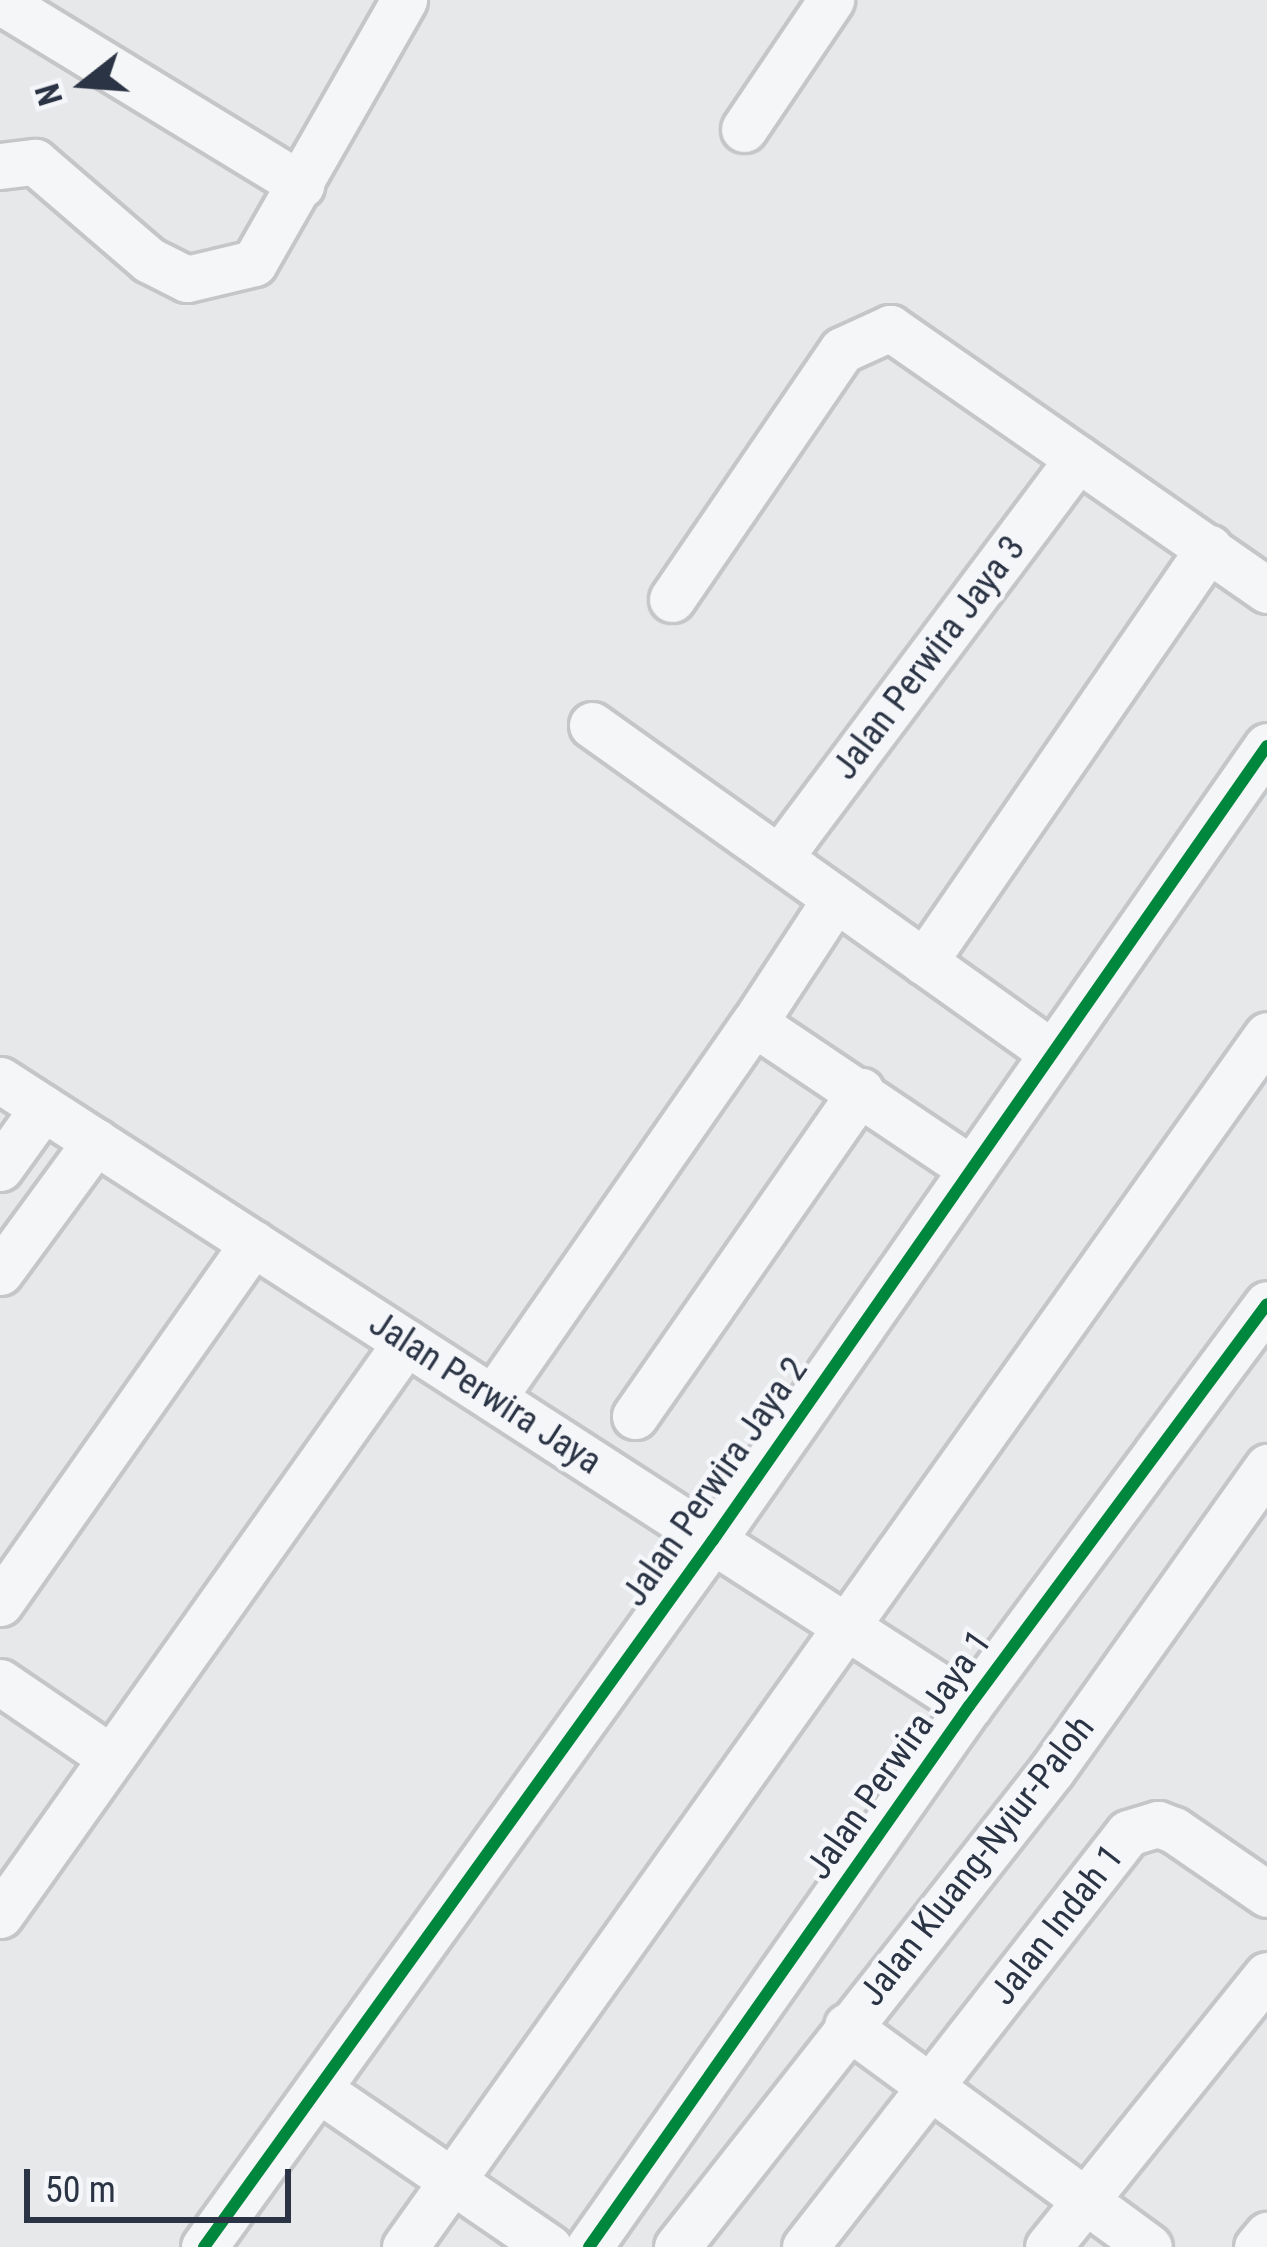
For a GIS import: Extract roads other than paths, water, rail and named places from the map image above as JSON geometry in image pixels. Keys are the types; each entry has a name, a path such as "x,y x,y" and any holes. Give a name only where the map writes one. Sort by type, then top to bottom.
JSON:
{"street":[{"path":"0,166 35,162 148,260 188,279 254,263 404,0"},
{"path":"744,129 831,0"},
{"path":"0,1 301,185"},
{"path":"672,599 842,350 890,328 1267,590"},
{"name":"Jalan Perwira Jaya 3","path":"779,858 1078,458"},
{"path":"924,962 1209,548"},
{"path":"592,725 1051,1052"},
{"name":"Jalan Perwira Jaya 2","path":"204,2247 713,1540 968,1167 1267,746"},
{"path":"493,1398 836,899"},
{"path":"754,1022 968,1167"},
{"path":"405,2247 1267,1035"},
{"name":"Jalan Perwira Jaya","path":"0,1080 969,1706"},
{"path":"635,1416 861,1091"},
{"path":"0,1168 43,1108"},
{"path":"0,1273 96,1142"},
{"path":"0,1604 253,1243"},
{"name":"Jalan Perwira Jaya 1","path":"589,2247 969,1706 1267,1304"},
{"path":"6,1894 110,1757 406,1342"},
{"name":"Jalan Kluang-Nyiur-Paloh","path":"677,2247 1052,1770 1267,1467"},
{"path":"0,1682 110,1757"},
{"name":"Jalan Indah 1","path":"805,2247 1128,1833 1158,1824 1174,1830 1267,1894"},
{"path":"1048,2247 1267,1975"},
{"path":"847,2026 1149,2247"},
{"path":"319,2089 549,2247"},
{"path":"1257,2247 1267,2235"}]}
